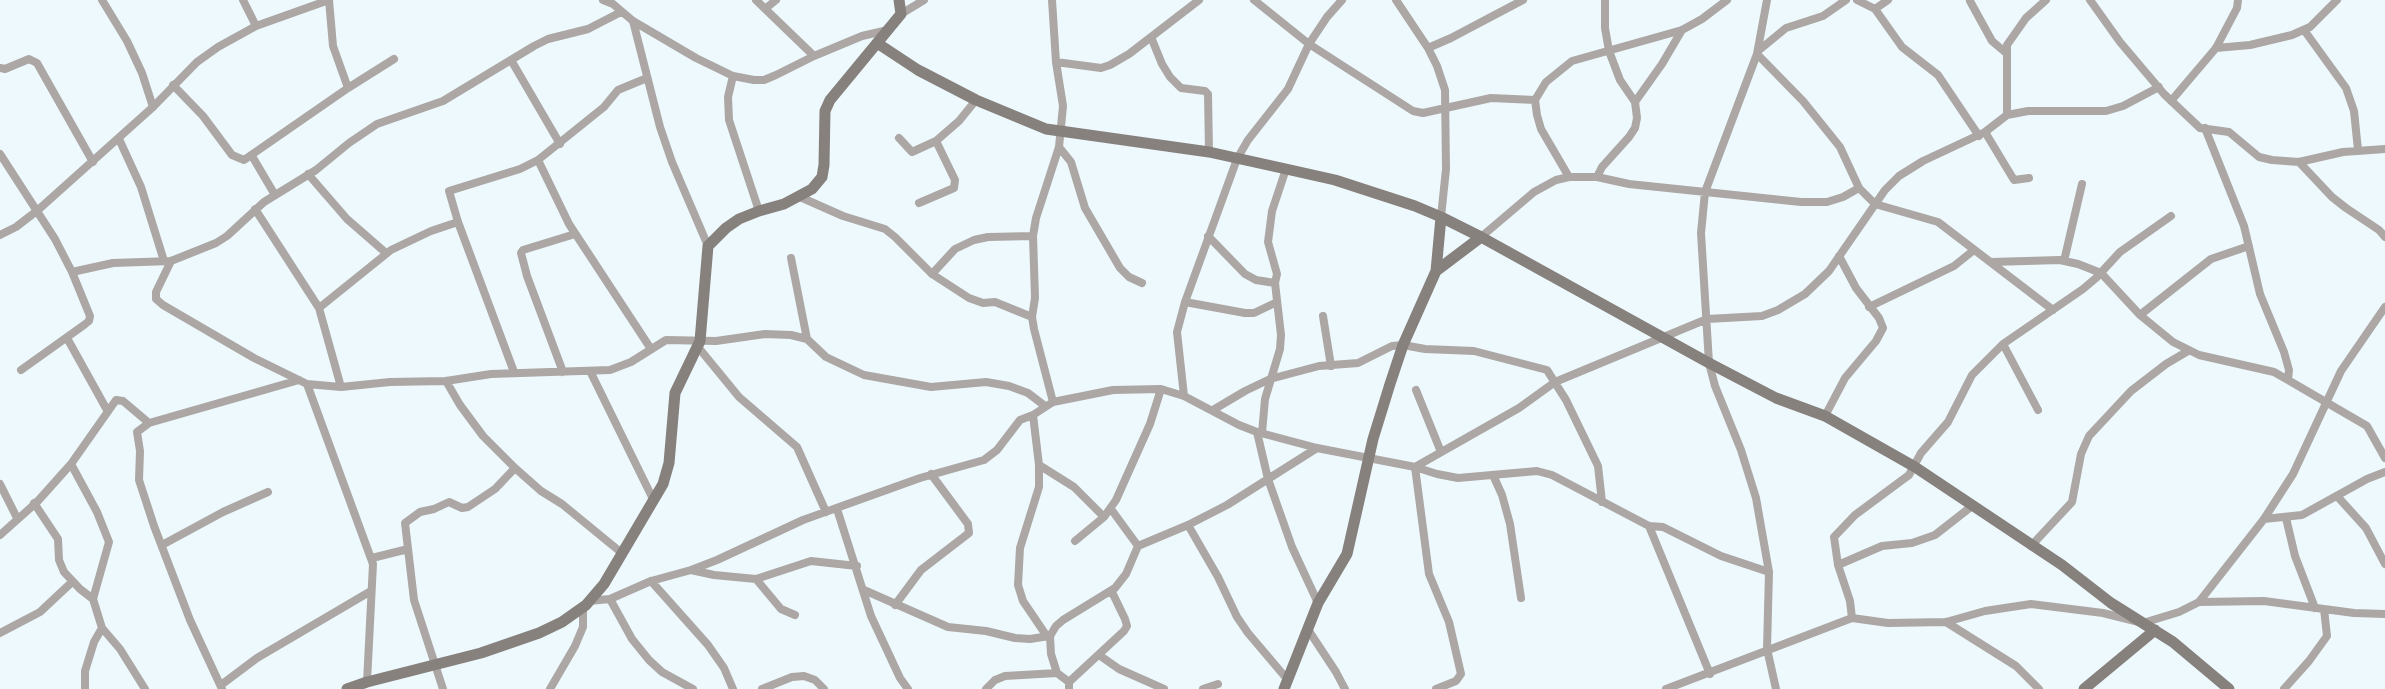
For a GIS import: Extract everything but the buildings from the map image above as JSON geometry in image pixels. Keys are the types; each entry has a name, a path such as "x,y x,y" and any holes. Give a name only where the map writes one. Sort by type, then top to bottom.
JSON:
{"street":[{"path":"102,0 127,41 142,74 153,107"},
{"path":"243,0 256,26"},
{"path":"0,235 16,227 38,210 73,177 119,139 153,107 196,62 218,47 256,26 329,0 333,46 348,88"},
{"path":"603,0 615,2 621,12 632,21 696,58 733,76 764,80 814,56 862,36 888,30"},
{"path":"756,0 814,56"},
{"path":"765,9 776,0"},
{"path":"899,0 901,14"},
{"path":"708,246 726,228 739,219 800,197 812,189 822,177 825,111 830,100 901,14 924,0"},
{"path":"1052,0 1056,62 1063,106 1059,132 1059,147 1036,218 1033,236 1035,298 1032,317 1053,402"},
{"path":"1056,62 1101,68 1128,54 1199,0"},
{"path":"1254,0 1309,44 1413,111 1423,113 1491,98 1535,100"},
{"path":"1184,396 1177,332 1185,302 1237,159 1248,140 1288,89 1309,44 1326,17 1342,0"},
{"path":"1285,684 1318,603 1347,554 1368,459 1403,345 1436,271 1446,168 1446,107 1444,90 1437,66 1428,48 1396,0"},
{"path":"1428,48 1451,38 1523,0"},
{"path":"1597,177 1635,128 1637,118 1635,102 1620,80 1609,51 1605,28 1605,0"},
{"path":"1569,177 1541,129 1535,100 1546,82 1572,61 1682,30 1702,19 1727,0"},
{"path":"1767,0 1757,52 1705,192 1701,233 1703,286 1707,319 1709,363 1715,386 1741,450 1756,498 1769,572 1767,649 1776,689"},
{"path":"1757,52 1786,28 1822,16 1846,0"},
{"path":"1856,0 1875,9 1902,47 1938,75 2014,180 2029,178"},
{"path":"1875,9 1888,0"},
{"path":"2007,115 2005,52 2007,45 2021,25 2046,0"},
{"path":"2090,0 2120,42 2171,101 2200,128 2229,132 2259,157 2299,162 2358,150 2385,149"},
{"path":"2171,101 2216,48 2237,8 2238,0"},
{"path":"2216,48 2250,45 2292,36 2304,30 2337,0"},
{"path":"1970,1 1992,41 2005,52"},
{"path":"72,272 113,263 167,261 221,240 255,209 308,174 377,124 443,100 548,39 588,29 621,12"},
{"path":"347,689 367,682 436,666 539,633 562,622 586,604 604,584 663,484 669,463 675,393 699,344 708,246 672,162 632,21"},
{"path":"1635,102 1662,64 1682,30"},
{"path":"2304,30 2346,88 2354,111 2358,150"},
{"path":"1151,37 1170,78 1181,88 1205,91 1208,94 1209,152"},
{"path":"877,43 918,70 976,100 1059,132 1209,152 1286,169 1335,180 1415,206 1441,217 1482,237 1661,338 1776,398 1825,416 1915,467 2062,566 2111,603 2173,642 2229,689"},
{"path":"1757,52 1802,101 1840,147 1859,188 1875,204 1938,222 2053,310"},
{"path":"0,68 5,69 29,59 37,64 92,162"},
{"path":"173,85 203,116 232,155 244,160 252,156 348,88 394,59"},
{"path":"511,60 560,144"},
{"path":"733,76 728,97 729,120 759,211"},
{"path":"514,372 449,194 452,189 520,169 538,160 560,144 604,107 618,90 647,78"},
{"path":"1415,467 1519,408 1555,382 1707,319 1762,316 1778,310 1805,294 1829,271 1875,204 1899,176 1923,161 1982,134 2007,115 2028,111 2106,111 2123,106 2159,87"},
{"path":"899,138 912,152 936,140 959,121 976,100"},
{"path":"2205,128 2244,226 2260,294 2284,352 2289,370 2288,380"},
{"path":"119,139 141,187 167,261 156,292 156,299 163,305 254,358 307,384 341,387 390,382 446,381 514,372 610,370 622,366 666,340 673,338 699,344 765,334 792,335 806,340 826,357 864,374 931,387 986,382 1009,386 1028,393 1045,406"},
{"path":"919,203 951,190 955,184 936,140"},
{"path":"1059,147 1070,162 1085,208 1120,268 1129,277 1142,283"},
{"path":"0,154 38,210 72,272 90,316 89,322 21,370"},
{"path":"252,156 275,195"},
{"path":"538,160 562,212 575,234 651,349"},
{"path":"2299,162 2332,197 2379,230 2385,237"},
{"path":"1286,169 1272,211 1268,242 1277,274 1275,283 1280,323 1280,349 1265,399 1260,433 1268,479 1292,547 1318,603"},
{"path":"308,174 347,219 386,253"},
{"path":"1436,271 1482,237 1534,192 1556,180 1569,177 1597,177 1629,184 1801,202 1827,202 1843,197 1859,188"},
{"path":"2064,260 2082,184"},
{"path":"800,197 843,216 885,229 932,274 953,289 977,302 995,302 1032,317"},
{"path":"255,209 319,308 341,387"},
{"path":"1852,618 1850,601 1838,565 1834,537 1855,515 1909,475 1922,453 1948,422 1972,375 2003,344 2053,310 2101,273 2123,249 2171,216"},
{"path":"319,308 359,277 386,253 431,232 458,222"},
{"path":"563,372 527,276 521,253 523,250 575,234"},
{"path":"932,274 955,249 974,240 988,237 1033,236"},
{"path":"1208,236 1245,274 1256,280 1275,283"},
{"path":"2140,316 2212,259 2249,246"},
{"path":"1869,307 1954,266 1974,250"},
{"path":"1825,416 1845,378 1882,331 1879,318 1869,307 1840,256"},
{"path":"791,258 806,340"},
{"path":"1991,262 2024,259 2064,260 2101,273 2140,316 2188,351 2274,372 2367,426 2385,458"},
{"path":"1185,302 1254,313 1277,302"},
{"path":"1666,689 1710,674 1767,649 1852,618 1888,623 1946,622 1985,611 2031,604 2103,613 2143,623 2179,612 2199,602 2264,519 2293,474 2341,371 2385,307"},
{"path":"1323,316 1331,366"},
{"path":"67,338 108,410"},
{"path":"699,344 739,398 797,447 826,512"},
{"path":"2003,344 2038,410"},
{"path":"1213,410 1245,390 1270,379 1306,368 1358,363 1392,346 1403,345 1425,349 1474,351 1546,370 1555,382 1573,414 1598,466 1602,502"},
{"path":"2031,546 2072,502 2081,454 2088,436 2131,391 2166,364 2188,351"},
{"path":"590,371 654,501"},
{"path":"299,380 149,423 137,432 140,451 139,480 190,620 222,687 257,658 371,591"},
{"path":"446,381 460,405 483,436 515,468 541,491 562,504 623,554"},
{"path":"307,384 372,558 373,564 367,682"},
{"path":"1075,541 1104,517 1111,509 1134,464 1150,424 1161,389"},
{"path":"586,604 610,599 651,580 691,570 803,520 931,474 984,460 997,450 1020,420 1033,415 1045,406 1053,402 1113,390 1161,389 1184,396 1213,410 1233,422 1260,433 1317,448 1415,467 1458,478 1537,470 1552,475 1649,526 1663,527 1721,556 1769,572"},
{"path":"1416,390 1441,452"},
{"path":"0,535 34,503 71,464 113,403 120,400 149,423"},
{"path":"1033,415 1039,465 1039,487 1020,548 1018,585 1023,601 1048,636 1051,654 1057,673 1069,685 1078,671 1099,655 1124,631 1127,626 1112,592"},
{"path":"864,590 895,605 948,627 986,631 1015,638 1030,639 1048,636 1062,620 1112,592 1126,574 1138,546 1188,525 1227,506 1317,448"},
{"path":"71,464 97,512 109,542 93,599 102,628 120,649 145,689"},
{"path":"1039,465 1074,487 1104,517"},
{"path":"1415,467 1428,574 1449,622 1461,674 1456,682 1436,689"},
{"path":"443,689 414,600 405,524 409,518 420,512 434,509 449,502 462,508 468,507 495,489 515,468"},
{"path":"2264,519 2286,518 2302,515 2367,479 2385,472"},
{"path":"895,605 921,570 969,533 968,524 931,474"},
{"path":"1493,475 1502,495 1510,524 1521,598"},
{"path":"0,484 18,518"},
{"path":"162,545 223,512 268,492"},
{"path":"2337,496 2366,528 2385,564"},
{"path":"34,503 58,539 59,560 64,572 72,582 93,599"},
{"path":"1838,565 1882,546 1912,543 1935,535 1972,506"},
{"path":"836,509 864,590 871,616 900,678 908,689"},
{"path":"1111,509 1138,546"},
{"path":"2286,518 2295,556 2315,608"},
{"path":"1188,525 1240,622 1269,659 1285,684"},
{"path":"1649,526 1710,674"},
{"path":"372,558 408,549"},
{"path":"691,570 714,575 756,579 811,561 856,566"},
{"path":"756,579 781,609 795,615"},
{"path":"651,580 708,645 724,668 733,689"},
{"path":"0,633 40,612 72,582"},
{"path":"610,599 632,639 649,660 662,672 693,689"},
{"path":"2199,602 2264,601 2324,610 2385,614"},
{"path":"550,689 576,646 583,627 586,604"},
{"path":"2284,689 2309,661 2327,636 2324,610"},
{"path":"1946,622 2016,666 2039,689"},
{"path":"85,689 85,671 94,642 102,628"},
{"path":"1307,628 1336,672 1345,689"},
{"path":"2084,689 2155,630"},
{"path":"1099,655 1119,669 1164,689"},
{"path":"986,689 995,680 1005,676 1057,673"},
{"path":"762,689 792,677 804,676 815,680 824,689"},
{"path":"1203,689 1218,684"}]}
